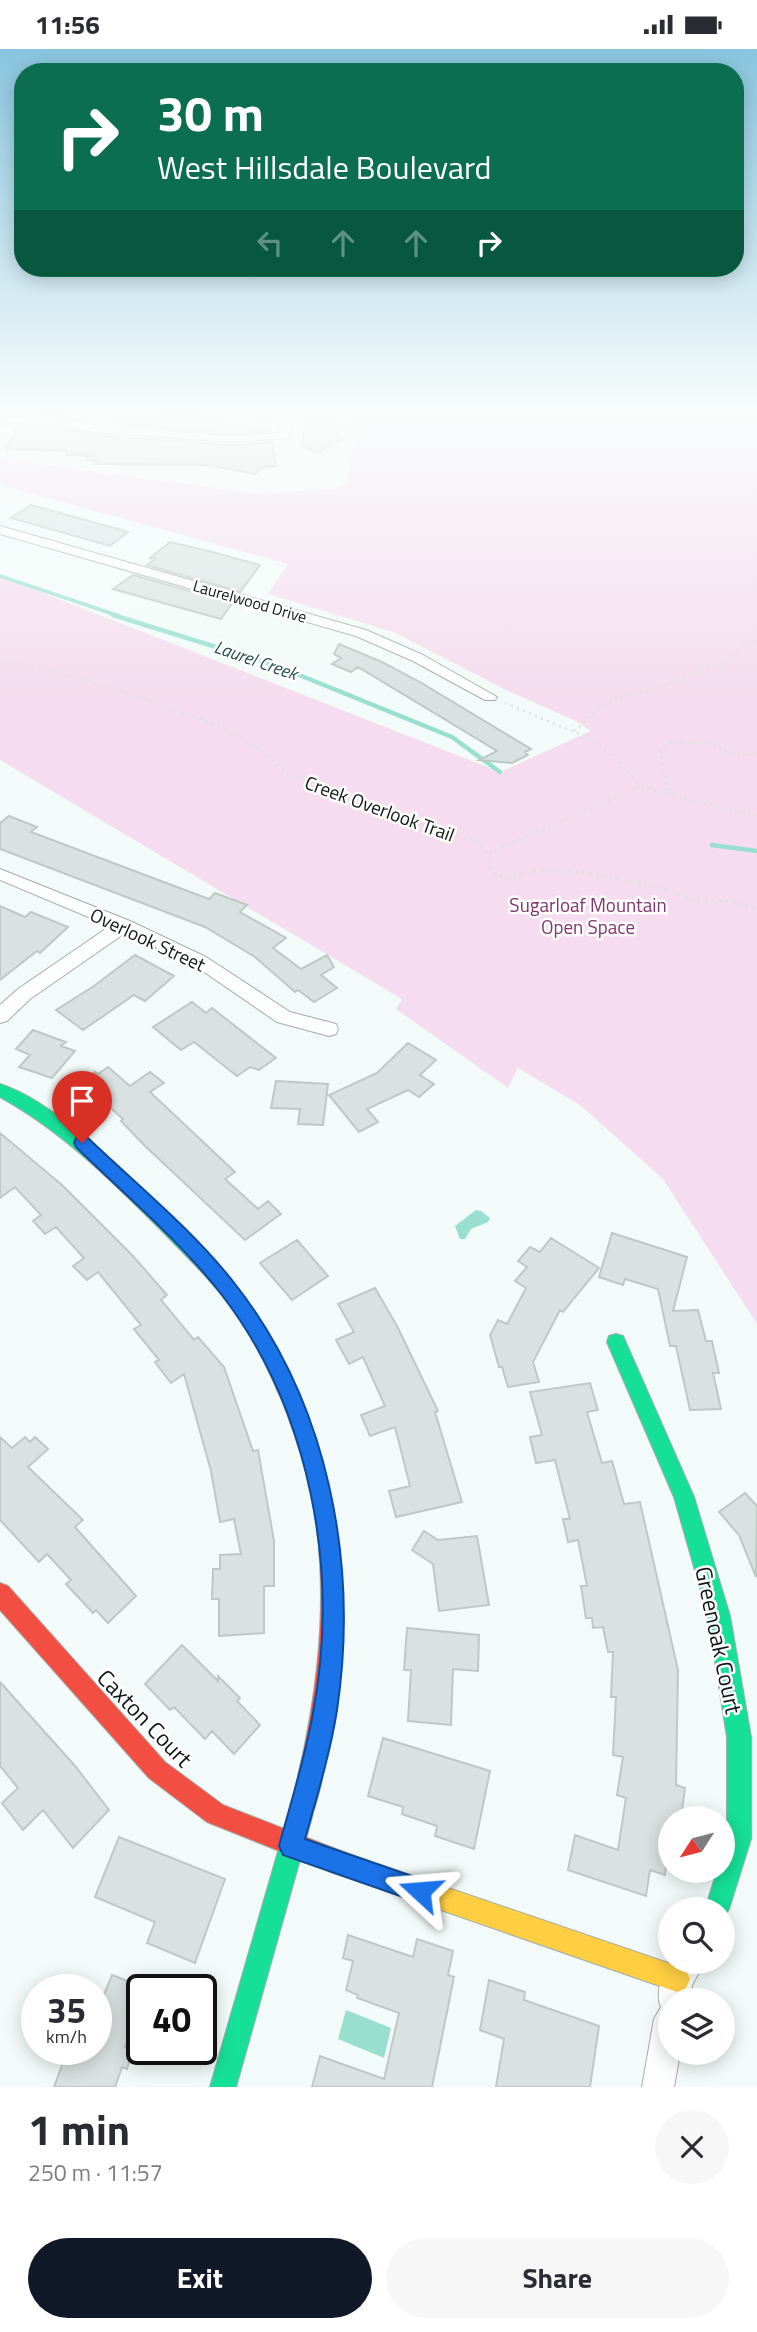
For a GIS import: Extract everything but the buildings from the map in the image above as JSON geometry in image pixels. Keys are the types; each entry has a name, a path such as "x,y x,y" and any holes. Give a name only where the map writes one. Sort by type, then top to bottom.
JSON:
{"street":[{"name":"Laurelwood Drive","path":"0,530 361,633 400,649 490,697"},
{"name":"Overlook Street","path":"0,874 124,925 200,961 284,1017 329,1029"},
{"path":"0,1016 24,994 124,925"},
{"path":"0,1090 27,1103 70,1132 227,1287 253,1323 293,1398 320,1487 328,1536 332,1592 331,1651 325,1710 313,1769 223,2087"},
{"name":"Greenoak Court","path":"616,1342 684,1497 719,1616 738,1737 739,1839 721,1897"},
{"name":"Caxton Court","path":"0,1594 157,1770 215,1814 291,1846 680,1980"},
{"path":"658,2087 662,2065"}],"path":[{"path":"574,731 590,720 600,707 660,687 713,664 731,664 740,648 751,645 757,639"},
{"name":"Creek Overlook Trail","path":"0,662 34,666 87,680 218,726 260,749 288,774 442,832 476,841 488,853 491,872 505,879 535,871 583,872 654,886 695,901 732,901 757,910"},
{"path":"490,697 574,731 598,744 641,786 757,815"},
{"path":"673,796 660,765 661,750 671,742 712,743 730,754 757,754"},
{"path":"488,853 641,786"}],"green space":[{"name":"Sugarloaf Mountain Open Space","path":"88,509 757,509 757,1324 663,1179 580,1105 518,1068 508,1088 396,1009 402,999 0,760 0,576 500,772 591,731 576,721 504,689 396,633 268,594 288,564"}],"shaded area":[{"path":"476,1210 490,1218 488,1222 471,1229 465,1239 460,1239 455,1226"},
{"path":"346,2010 391,2028 384,2058 338,2039"}],"waterway":[{"name":"Laurel Creek","path":"0,576 119,616"},
{"name":"Laurel Creek","path":"113,615 277,666 452,737 500,772"},
{"name":"Laurel Creek","path":"712,845 757,851"}],"traffic: fast":[{"path":"0,1090 46,1117 88,1149 206,1265 252,1321 272,1356 294,1405"},
{"path":"616,1342 684,1497 719,1616 739,1737 739,1839 721,1897"},
{"path":"223,2087 300,1817"}],"traffic: slow":[{"path":"337,1862 677,1979"}],"traffic: jam":[{"path":"294,1405 312,1455 324,1506 331,1558 332,1610 330,1662 323,1715 300,1817"},
{"path":"0,1594 157,1770 215,1814 337,1862"}],"route":[{"path":"82,1143 227,1287 274,1359 293,1398 308,1441 320,1487 328,1536 332,1592 331,1651 325,1710 313,1769 291,1846 420,1891"}]}
